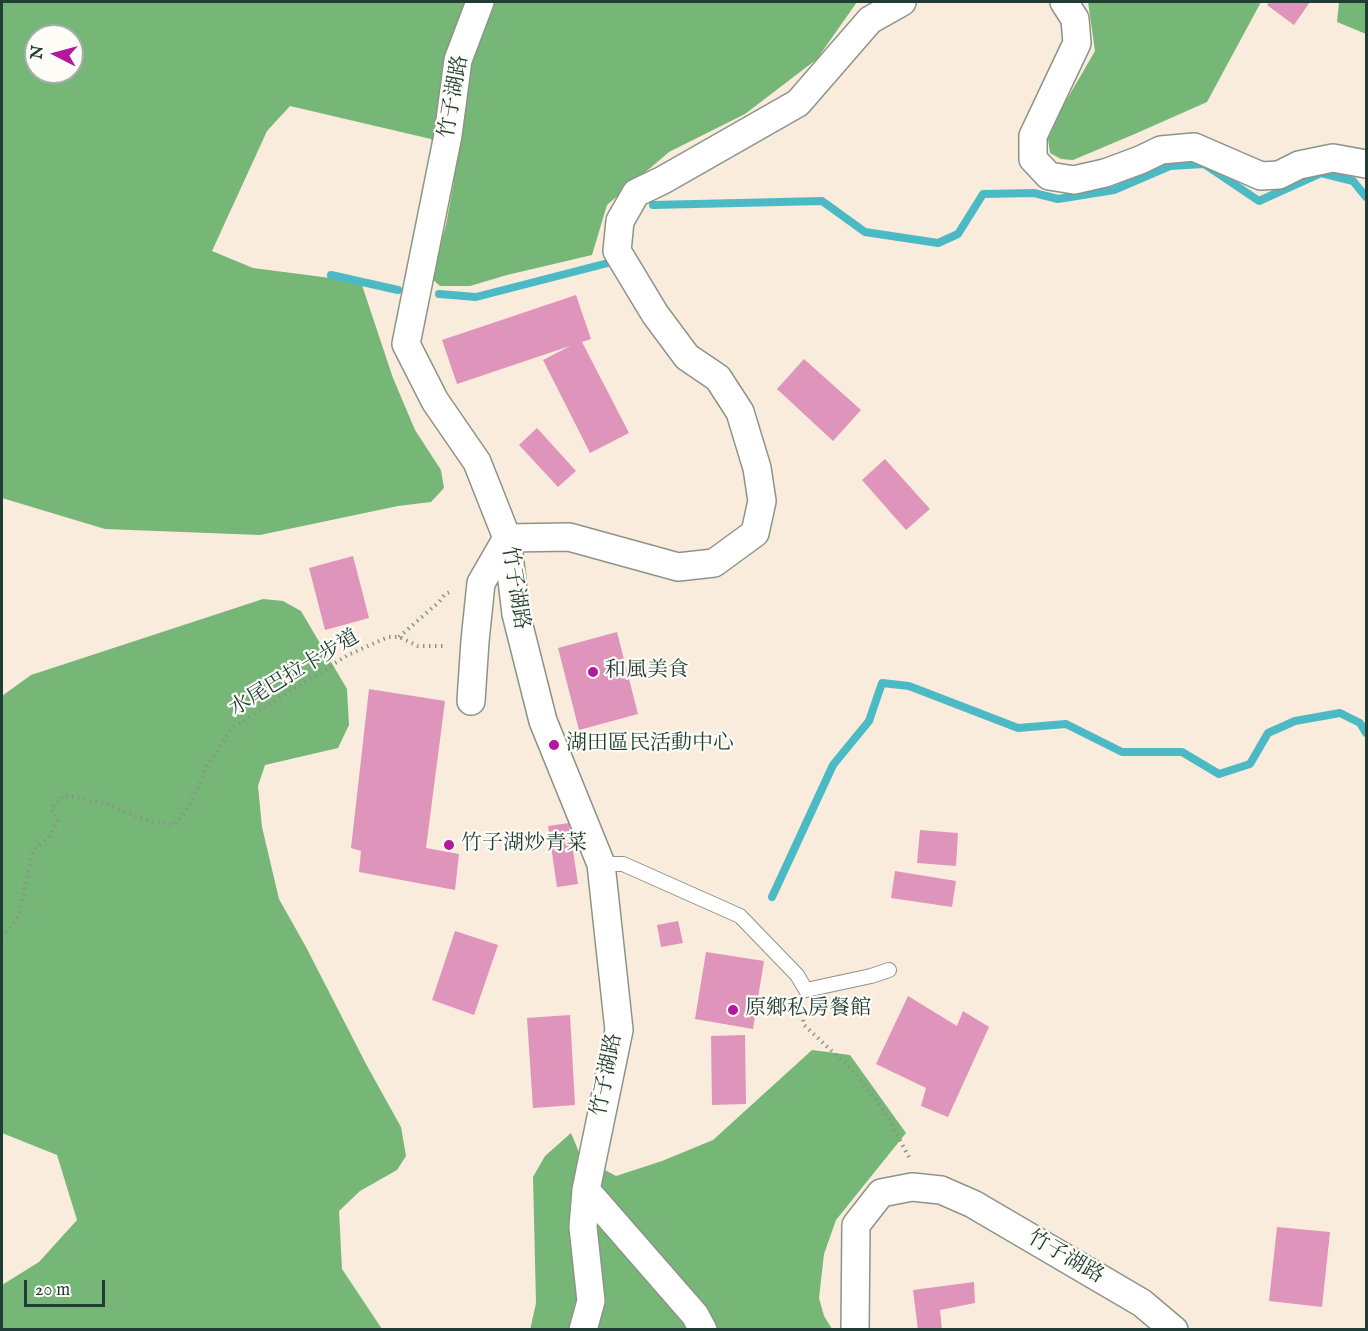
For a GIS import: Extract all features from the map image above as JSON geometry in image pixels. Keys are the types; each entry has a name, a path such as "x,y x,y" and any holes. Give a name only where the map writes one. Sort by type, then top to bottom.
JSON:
{"street":[{"name":"竹子湖路","path":"480,2 458,60 448,135 406,344 435,401 477,462 507,538 516,614 543,721 601,864 619,1030 586,1190 583,1227 591,1301 583,1329"},
{"path":"471,701 481,583 507,538 569,537 678,567 714,563 755,533 762,501 757,468 740,412 718,378 687,357 655,314 617,251 621,221 636,194 798,104 870,20 902,2"},
{"path":"1064,2 1075,19 1077,43 1033,136 1033,159 1049,176 1074,180 1105,173 1161,150 1194,147 1261,176 1279,175 1299,165 1333,158 1366,164"},
{"name":"竹子湖路","path":"855,1329 856,1226 881,1193 912,1187 940,1190 973,1204 1142,1303 1174,1329"},
{"path":"586,1190 695,1315 703,1329"}],"lane":[{"path":"601,864 623,864 740,916 797,975 806,990 889,970"}],"path":[{"path":"475,641 445,646 418,646 399,637 440,602 445,594 481,583"},
{"name":"水尾巴拉卡步道","path":"2,937 18,918 33,851 49,836 58,819 51,808 64,795 106,804 149,821 174,825 190,805 206,767 232,728 348,655 388,637 399,637"},
{"path":"806,990 800,1004 804,1025 852,1070 885,1113 909,1159 917,1161"}],"green space":[{"path":"2,2 857,2 817,59 745,114 669,152 607,205 592,255 470,286 440,286 431,278 446,225 454,181 431,139 290,106 267,131 212,251 253,268 361,282 393,378 415,430 441,470 444,488 431,502 398,506 260,535 105,529 2,498"},
{"path":"1088,2 1261,2 1207,102 1073,160 1061,159 1050,153 1048,139 1063,106 1095,51"},
{"path":"1339,2 1366,2 1366,34 1337,22"},
{"path":"263,599 283,601 301,611 347,689 349,725 338,748 265,765 258,786 262,827 279,899 401,1127 406,1156 397,1170 360,1191 339,1211 342,1269 382,1329 3,1329 2,1285 39,1262 77,1220 57,1155 2,1133 2,696 31,675"},
{"path":"812,1050 850,1055 906,1133 836,1220 824,1254 819,1298 824,1316 832,1329 530,1330 536,1303 533,1177 545,1156 571,1133 581,1157 616,1176 662,1161 713,1140"}],"building":[{"path":"1269,2 1310,2 1294,25 1267,5"},
{"path":"576,295 591,339 582,342 629,433 590,453 543,360 570,346 457,384 442,340"},
{"path":"804,359 861,410 833,441 777,389"},
{"path":"537,428 576,471 558,487 519,445"},
{"path":"885,459 930,509 906,530 862,480"},
{"path":"353,556 369,618 325,630 309,568"},
{"path":"617,632 638,714 579,730 558,648"},
{"path":"369,689 445,701 426,848 459,854 455,890 359,872 361,851 351,848"},
{"path":"569,823 578,884 557,887 548,826"},
{"path":"920,830 958,833 956,866 917,863"},
{"path":"895,871 956,881 952,907 891,898"},
{"path":"678,921 683,943 661,947 657,925"},
{"path":"455,931 498,945 474,1015 432,1000"},
{"path":"706,952 764,961 753,1029 695,1019"},
{"path":"908,996 957,1026 963,1011 989,1027 948,1117 921,1106 926,1088 876,1064"},
{"path":"570,1015 575,1105 533,1108 527,1018"},
{"path":"745,1035 746,1104 712,1105 711,1036"},
{"path":"1277,1227 1330,1232 1322,1307 1269,1301"},
{"path":"974,1282 975,1303 940,1310 942,1330 918,1330 913,1290"}],"waterway":[{"path":"653,205 822,201 865,232 938,243 958,234 983,194 1034,193 1058,199 1114,190 1170,166 1204,164 1259,201 1321,173 1353,181 1366,197"},
{"path":"439,294 476,297 608,263"},
{"path":"331,275 398,290"},
{"path":"772,897 833,765 869,721 882,683 909,686 1018,728 1066,724 1122,752 1182,752 1219,774 1250,764 1268,733 1295,721 1340,713 1360,723 1366,733"}],"place":[{"name":"和風美食","path":"593,672"},
{"name":"湖田區民活動中心","path":"554,745"},
{"name":"竹子湖炒青菜","path":"449,845"},
{"name":"原鄉私房餐館","path":"733,1010"}]}
